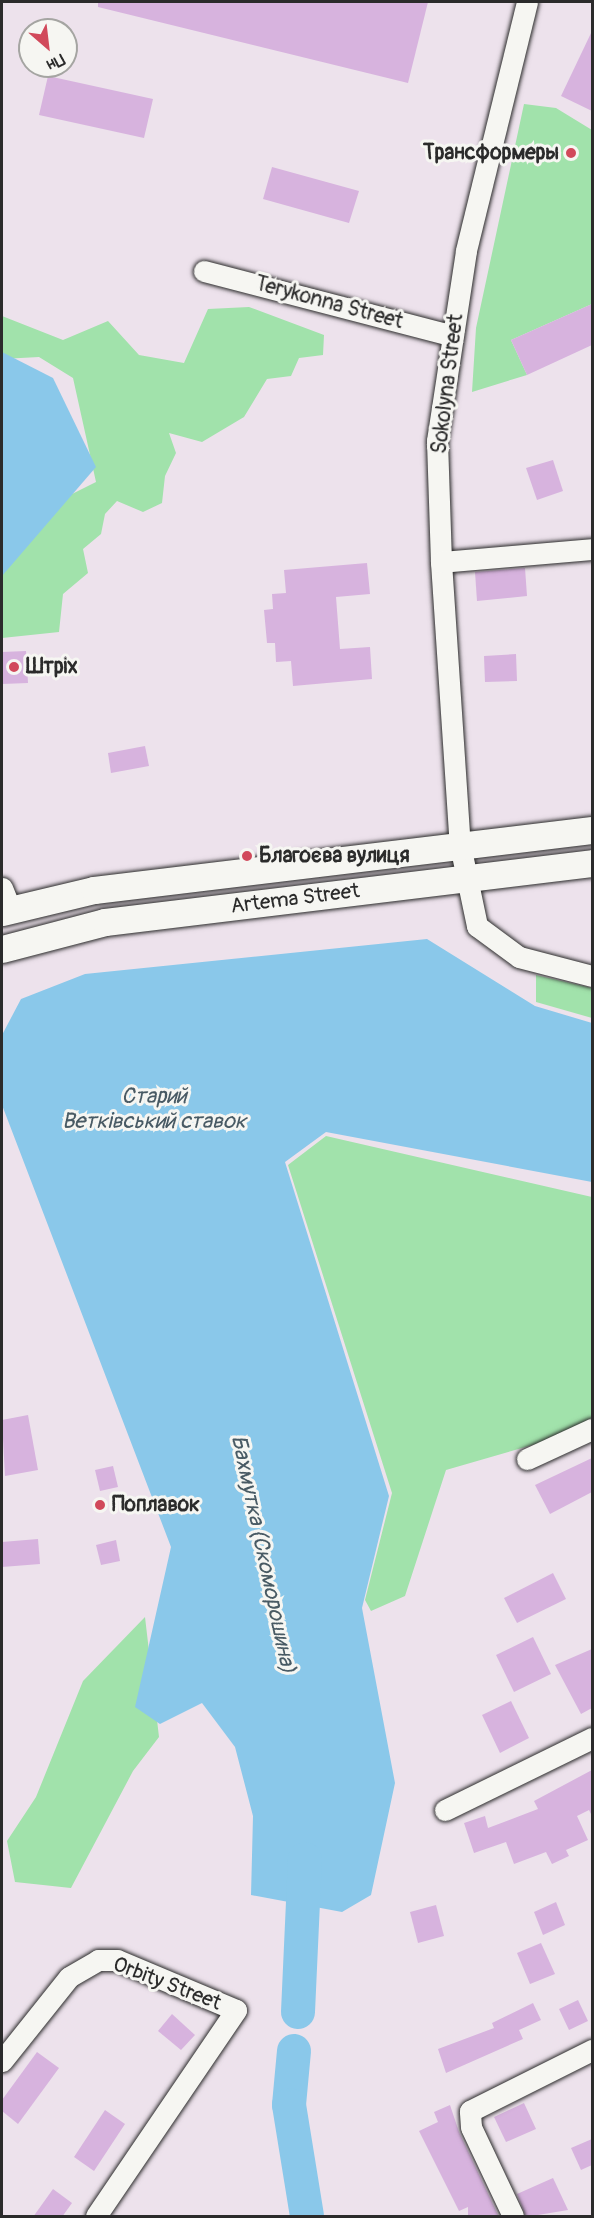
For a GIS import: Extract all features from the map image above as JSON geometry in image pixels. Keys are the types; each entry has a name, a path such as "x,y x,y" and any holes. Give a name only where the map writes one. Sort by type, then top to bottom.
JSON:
{"main road":[{"name":"Artema Street","path":"4,902 592,830"},
{"name":"Artema Street","path":"2,949 105,922 592,864"}],"street":[{"path":"526,7 545,2"},
{"name":"Sokolyna Street","path":"526,7 466,251 437,441 441,562 460,845 464,878 477,926 519,957 592,976"},
{"name":"Terykonna Street","path":"204,271 453,336"},
{"path":"441,562 592,549"},
{"path":"527,1458 592,1429"},
{"path":"445,1810 592,1738"},
{"name":"Orbity Street","path":"2,2061 69,1977 98,1960 117,1960 236,2010 96,2217"},
{"path":"513,2217 471,2127 470,2111 592,2050"}],"green space":[{"path":"524,104 556,108 592,130 592,304 511,340 527,375 472,392 476,328"},
{"path":"249,307 324,335 323,355 299,358 291,376 267,379 244,417 202,442 169,433 176,453 165,476 162,503 143,512 117,501 105,514 101,534 83,549 88,573 63,594 59,632 2,638 2,556 44,508 96,482 73,378 39,357 2,359 2,316 63,340 108,321 139,355 184,363 208,309"},
{"path":"536,975 592,988 592,1018 536,1002"},
{"path":"326,1136 592,1197 592,1421 550,1440 446,1470 405,1596 371,1611 365,1600 392,1493 288,1165"},
{"path":"145,1617 159,1737 133,1771 71,1888 15,1882 7,1841 36,1797 83,1681"}],"water":[{"path":"2,352 53,378 96,467 2,576"},
{"name":"Старий Ветківський ставок","path":"427,939 535,1006 592,1023 592,1182 326,1132 285,1162 389,1496 362,1608 395,1783 371,1895 342,1912 251,1895 253,1816 235,1747 202,1703 160,1724 135,1707 171,1547 2,1105 2,1035 21,999 85,974"}],"building":[{"path":"98,2 428,2 408,83 98,7"},
{"path":"592,31 592,111 561,96"},
{"path":"48,78 57,78 153,99 144,138 39,115"},
{"path":"272,167 359,191 349,223 263,199"},
{"path":"592,304 592,345 527,375 511,340"},
{"path":"553,460 563,491 537,500 526,468"},
{"path":"367,563 370,594 336,597 340,649 370,647 372,679 293,686 291,661 276,662 275,643 267,643 264,610 273,609 272,594 286,593 284,570"},
{"path":"525,568 527,596 477,601 475,572"},
{"name":"Штріх","path":"26,651 28,683 2,684 2,652"},
{"path":"516,654 517,681 485,682 484,656"},
{"path":"145,746 149,766 111,773 108,753"},
{"path":"28,1415 38,1470 5,1476 2,1420"},
{"path":"592,1458 592,1492 550,1514 535,1485"},
{"path":"113,1466 118,1487 100,1491 95,1470"},
{"path":"38,1539 40,1564 2,1567 2,1542"},
{"path":"116,1540 120,1561 101,1565 96,1545"},
{"path":"553,1573 566,1599 517,1623 504,1598"},
{"path":"533,1637 551,1674 514,1692 496,1655"},
{"path":"592,1649 592,1708 581,1714 555,1665"},
{"path":"511,1701 529,1738 500,1753 482,1715"},
{"path":"592,1770 592,1816 589,1810 577,1816 588,1840 566,1850 569,1856 552,1864 546,1852 514,1864 506,1842 474,1853 464,1823 485,1816 488,1828 538,1809 534,1801"},
{"path":"556,1902 565,1925 543,1935 534,1912"},
{"path":"436,1905 444,1936 418,1943 410,1912"},
{"path":"541,1943 555,1974 530,1984 517,1953"},
{"path":"578,2000 588,2021 569,2030 559,2009"},
{"path":"533,2003 541,2020 519,2030 523,2039 446,2073 438,2049 494,2028 492,2023"},
{"path":"172,2014 195,2035 181,2050 158,2031"},
{"path":"37,2052 59,2068 18,2124 2,2111 2,2100"},
{"path":"524,2103 536,2129 506,2142 494,2117"},
{"path":"450,2105 459,2132 499,2217 468,2217 468,2207 459,2211 419,2131 438,2122 434,2112"},
{"path":"105,2110 125,2124 94,2171 74,2157"},
{"path":"592,2139 592,2165 581,2170 571,2148"},
{"path":"553,2178 568,2210 526,2217 517,2194"},
{"path":"53,2189 72,2203 62,2217 33,2217"}],"waterway":[{"name":"Бахмутка (Скоморошина)","path":"298,2012 305,1859"},
{"name":"Бахмутка (Скоморошина)","path":"294,2051 289,2105 307,2216"}],"place":[{"name":"Трансформеры","path":"571,153"},
{"name":"Штріх","path":"14,667"},
{"name":"Благоєва вулиця","path":"247,856"},
{"name":"Поплавок","path":"100,1505"}]}
